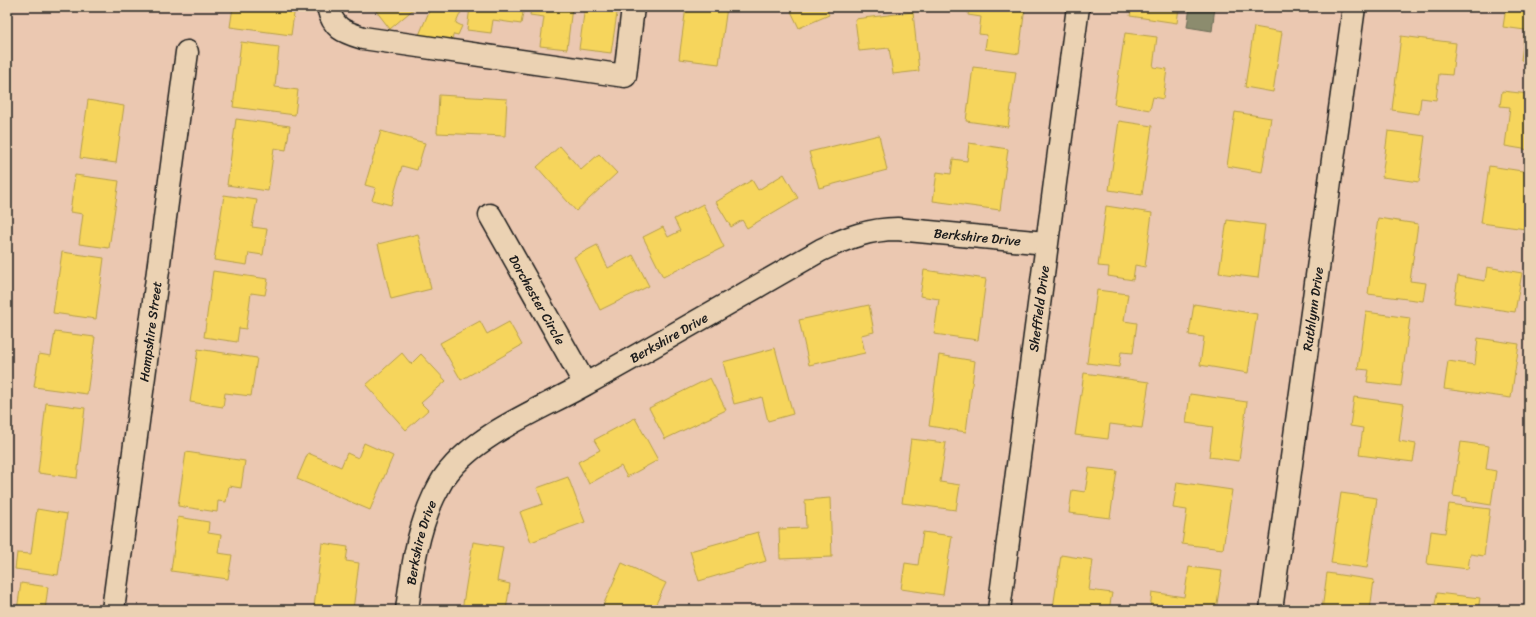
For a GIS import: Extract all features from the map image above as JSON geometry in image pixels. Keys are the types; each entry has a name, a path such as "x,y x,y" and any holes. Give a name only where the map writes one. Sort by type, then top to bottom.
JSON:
{"street":[{"path":"328,7 332,19 339,29 364,38 625,76 633,7"},
{"name":"Sheffield Drive","path":"999,610 1078,7"},
{"name":"Ruthlynn Drive","path":"1272,610 1354,7"},
{"name":"Hampshire Street","path":"113,610 187,52"},
{"name":"Dorchester Circle","path":"490,215 585,384"},
{"name":"Berkshire Drive","path":"407,610 413,565 421,529 431,503 446,474 470,450 489,437 821,250 857,235 883,229 897,229 1046,243"}],"building: Homes":[{"path":"233,7 295,7 291,35 230,27"},
{"path":"373,7 416,7 390,29"},
{"path":"431,7 463,7 456,23 462,26 458,35 454,34 450,42 441,38 439,43 419,35"},
{"path":"470,7 524,7 521,24 493,20 491,33 467,30"},
{"path":"531,7 572,7 567,49 540,46 544,17 530,15"},
{"path":"585,7 618,7 611,53 579,49"},
{"path":"686,7 727,7 719,64 679,59"},
{"path":"789,7 825,7 829,15 799,28"},
{"path":"969,7 1025,7 1019,54 985,49 987,35 979,34 981,17 968,15"},
{"path":"1132,7 1179,7 1177,23 1130,16"},
{"path":"1506,7 1529,7 1529,61 1521,60 1525,30 1503,27"},
{"path":"913,12 919,71 893,74 889,48 859,51 855,19"},
{"path":"1254,27 1282,32 1273,92 1245,87"},
{"path":"1125,33 1157,37 1153,67 1167,69 1163,99 1153,97 1150,110 1114,104"},
{"path":"1401,36 1456,43 1452,75 1439,74 1436,100 1421,98 1419,114 1392,110"},
{"path":"241,42 279,47 275,87 298,90 295,115 233,107"},
{"path":"973,67 1016,72 1008,127 966,121"},
{"path":"1502,91 1529,94 1529,150 1505,146 1510,107 1500,106"},
{"path":"439,95 507,99 505,136 437,133"},
{"path":"88,100 124,106 116,163 80,158"},
{"path":"1235,112 1271,118 1262,172 1227,166"},
{"path":"236,119 290,126 286,150 274,148 268,191 227,185"},
{"path":"1119,121 1152,126 1142,195 1109,190"},
{"path":"381,131 425,143 417,170 402,166 391,205 372,200 376,188 365,185"},
{"path":"1388,131 1425,136 1419,182 1382,177"},
{"path":"879,135 887,170 819,188 809,152"},
{"path":"969,143 1008,149 1000,210 933,201 937,172 951,174 953,159 967,161"},
{"path":"560,146 581,170 599,154 617,173 576,211 537,167"},
{"path":"1489,166 1529,172 1529,211 1526,229 1481,223"},
{"path":"784,174 798,198 747,228 742,220 731,227 716,202 752,180 758,190"},
{"path":"75,175 119,181 109,248 79,244 83,214 70,212"},
{"path":"224,195 257,200 252,227 267,229 263,255 249,253 247,265 214,260"},
{"path":"703,204 724,247 663,277 643,237 663,227 668,237 680,231 674,219"},
{"path":"1106,206 1152,213 1145,267 1135,265 1133,280 1108,276 1109,267 1098,266"},
{"path":"1378,218 1418,224 1410,281 1426,283 1423,301 1368,294"},
{"path":"1227,220 1265,225 1258,278 1219,273"},
{"path":"418,234 431,289 391,299 378,244"},
{"path":"597,245 608,268 633,255 649,286 600,310 574,257"},
{"path":"62,252 104,258 96,319 53,313"},
{"path":"1487,267 1522,273 1515,312 1454,303 1458,276 1485,281"},
{"path":"924,270 986,279 978,340 934,334 939,299 920,296"},
{"path":"213,271 268,279 265,295 251,293 246,329 239,328 237,342 204,337"},
{"path":"1097,290 1128,294 1124,321 1137,323 1133,353 1121,352 1119,367 1087,363"},
{"path":"1194,304 1257,314 1248,373 1200,365 1204,337 1189,335"},
{"path":"869,305 874,332 861,335 865,353 809,365 799,320"},
{"path":"1366,312 1410,318 1401,386 1367,382 1369,370 1358,369"},
{"path":"480,321 487,334 509,322 522,345 461,380 440,343"},
{"path":"55,332 95,337 87,394 34,387 39,354 51,356"},
{"path":"1478,338 1519,344 1511,398 1444,389 1448,361 1475,365"},
{"path":"775,348 793,414 768,421 762,397 734,404 723,362"},
{"path":"198,349 257,358 251,396 225,393 223,407 190,402"},
{"path":"402,353 411,364 421,354 446,381 421,403 428,410 406,430 366,385"},
{"path":"939,355 975,361 966,432 929,426"},
{"path":"1084,373 1149,382 1142,428 1110,424 1108,439 1075,435"},
{"path":"710,378 726,410 665,439 649,408"},
{"path":"1190,394 1247,402 1239,461 1209,457 1213,427 1186,423"},
{"path":"1354,397 1404,404 1399,441 1416,444 1413,462 1359,455 1363,428 1350,426"},
{"path":"46,403 85,408 77,478 38,473"},
{"path":"635,418 658,460 627,477 621,466 589,484 578,462 600,450 594,440"},
{"path":"911,439 946,443 940,482 960,485 956,510 902,503"},
{"path":"1461,442 1489,446 1486,469 1496,471 1491,505 1467,501 1467,498 1453,496"},
{"path":"364,443 393,456 370,510 297,479 308,453 341,467 347,453 358,458"},
{"path":"186,452 245,461 241,488 229,486 226,502 218,501 217,512 178,506"},
{"path":"1089,468 1117,471 1110,518 1069,513 1072,490 1085,492"},
{"path":"568,477 585,522 531,542 520,512 543,504 537,488"},
{"path":"1177,482 1232,490 1223,549 1182,544 1187,510 1173,508"},
{"path":"1341,493 1377,498 1367,568 1331,563"},
{"path":"830,498 832,557 780,559 779,529 806,528 805,500"},
{"path":"1449,504 1490,509 1484,556 1470,554 1468,569 1427,564 1431,531 1445,533"},
{"path":"37,509 67,514 58,575 15,569 17,553 31,554"},
{"path":"178,517 209,522 208,533 221,535 218,553 232,555 228,579 171,571"},
{"path":"758,532 766,561 699,581 690,551"},
{"path":"923,532 952,536 943,595 901,589 905,563 918,565"},
{"path":"473,542 503,547 497,581 510,584 506,610 462,610"},
{"path":"322,543 348,547 346,561 359,563 353,610 335,610 314,607"},
{"path":"1061,555 1093,560 1089,590 1112,593 1109,610 1069,610 1053,608"},
{"path":"622,563 666,583 653,610 601,610"},
{"path":"1189,567 1222,571 1216,610 1150,610 1152,592 1184,597"},
{"path":"1327,573 1374,580 1370,610 1322,610"},
{"path":"21,583 48,587 45,610 17,610"},
{"path":"1437,593 1480,598 1478,610 1434,610"},
{"path":"163,605 202,610 162,610"}],"building: Industry":[{"path":"1190,7 1215,7 1212,31 1187,27"}]}
